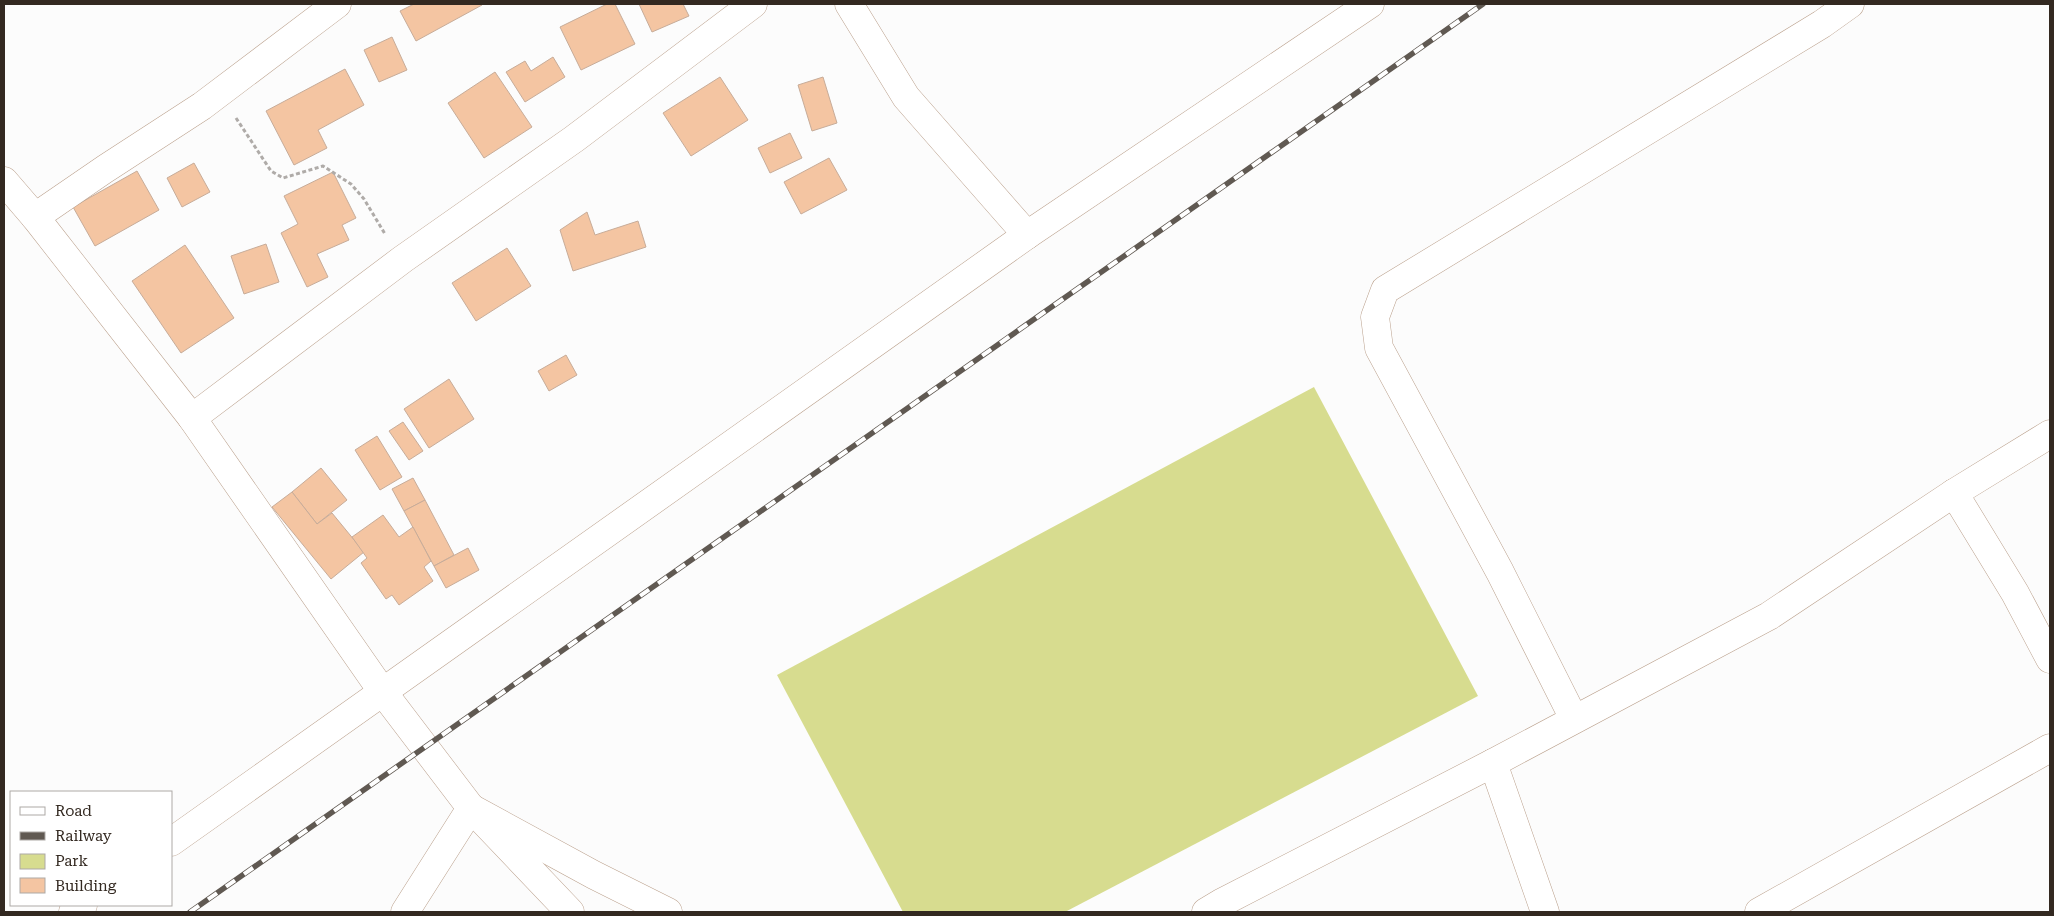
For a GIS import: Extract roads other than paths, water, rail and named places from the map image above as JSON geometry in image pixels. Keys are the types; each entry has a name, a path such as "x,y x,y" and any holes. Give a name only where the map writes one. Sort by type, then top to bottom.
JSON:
{"street":[{"path":"35,217 202,106 337,4"},
{"path":"192,418 403,259 574,139 754,4"},
{"path":"849,4 906,97 1027,235"},
{"path":"172,841 1027,235 1370,4"},
{"path":"1574,719 1500,572 1379,348 1375,317 1385,290 1814,29 1850,4"},
{"path":"4,181 35,217 192,418 382,691 471,808 570,912"},
{"path":"1217,909 1769,616 1954,493 2050,434"},
{"path":"1954,493 2015,593 2050,659"},
{"path":"1760,912 2050,748"},
{"path":"1493,763 1545,912"},
{"path":"405,912 471,808"},
{"path":"471,808 594,875 668,912"}],"railway":[{"path":"190,912 1483,4"}]}
